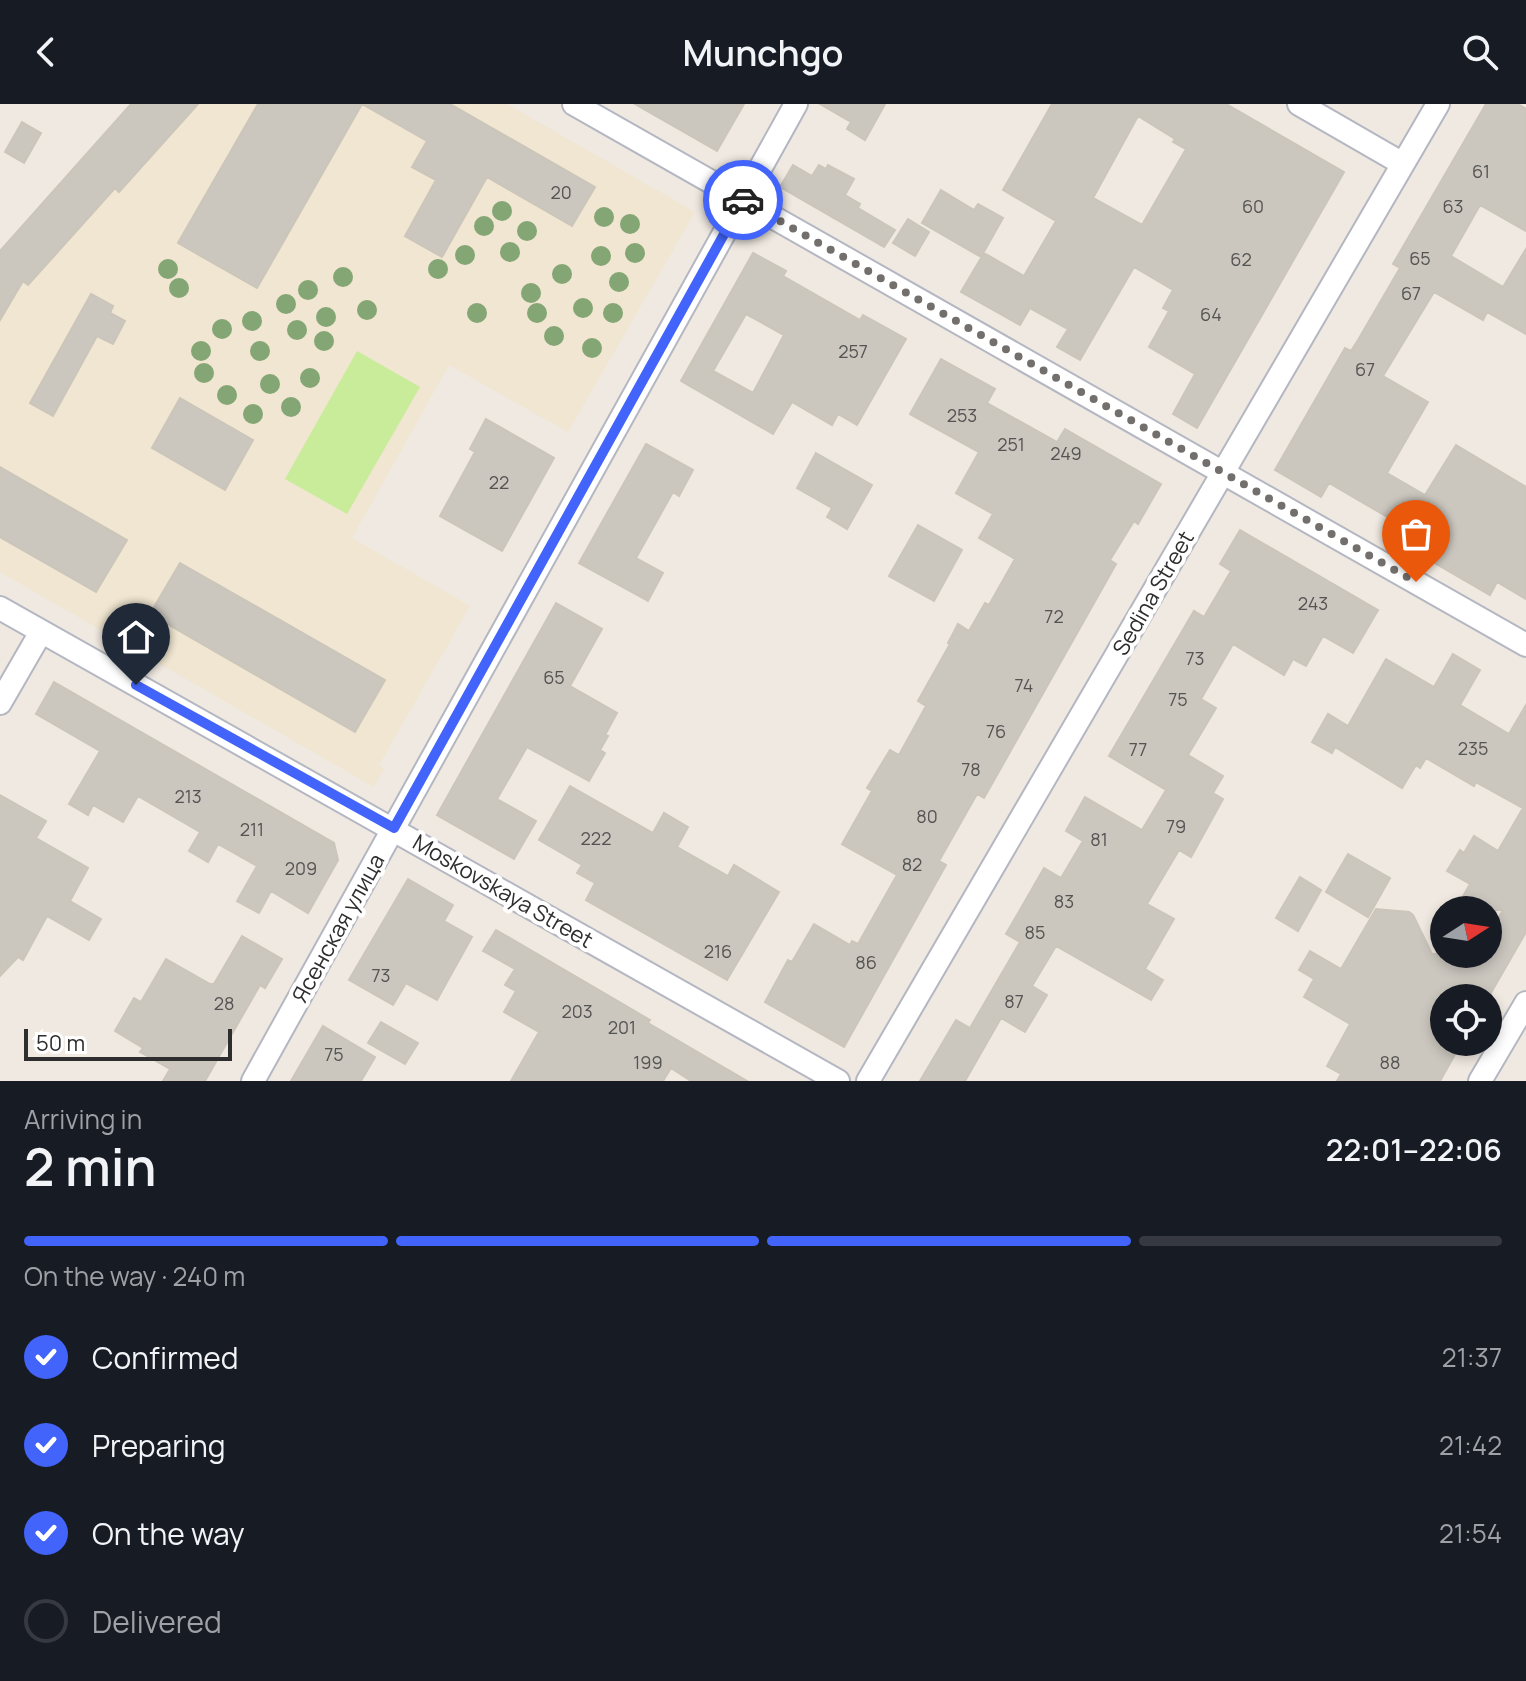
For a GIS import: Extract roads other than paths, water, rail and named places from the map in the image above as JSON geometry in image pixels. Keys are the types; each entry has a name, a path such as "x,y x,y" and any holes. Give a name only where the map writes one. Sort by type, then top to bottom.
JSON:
{"street":[{"path":"574,104 1526,645"},
{"name":"Ясенская улица","path":"253,1081 796,104"},
{"path":"1299,104 1403,164"},
{"name":"Sedina Street","path":"868,1081 1438,104"},
{"name":"Moskovskaya Street","path":"0,608 838,1081"},
{"path":"0,703 41,632"},
{"path":"1480,1081 1526,1003"}]}
